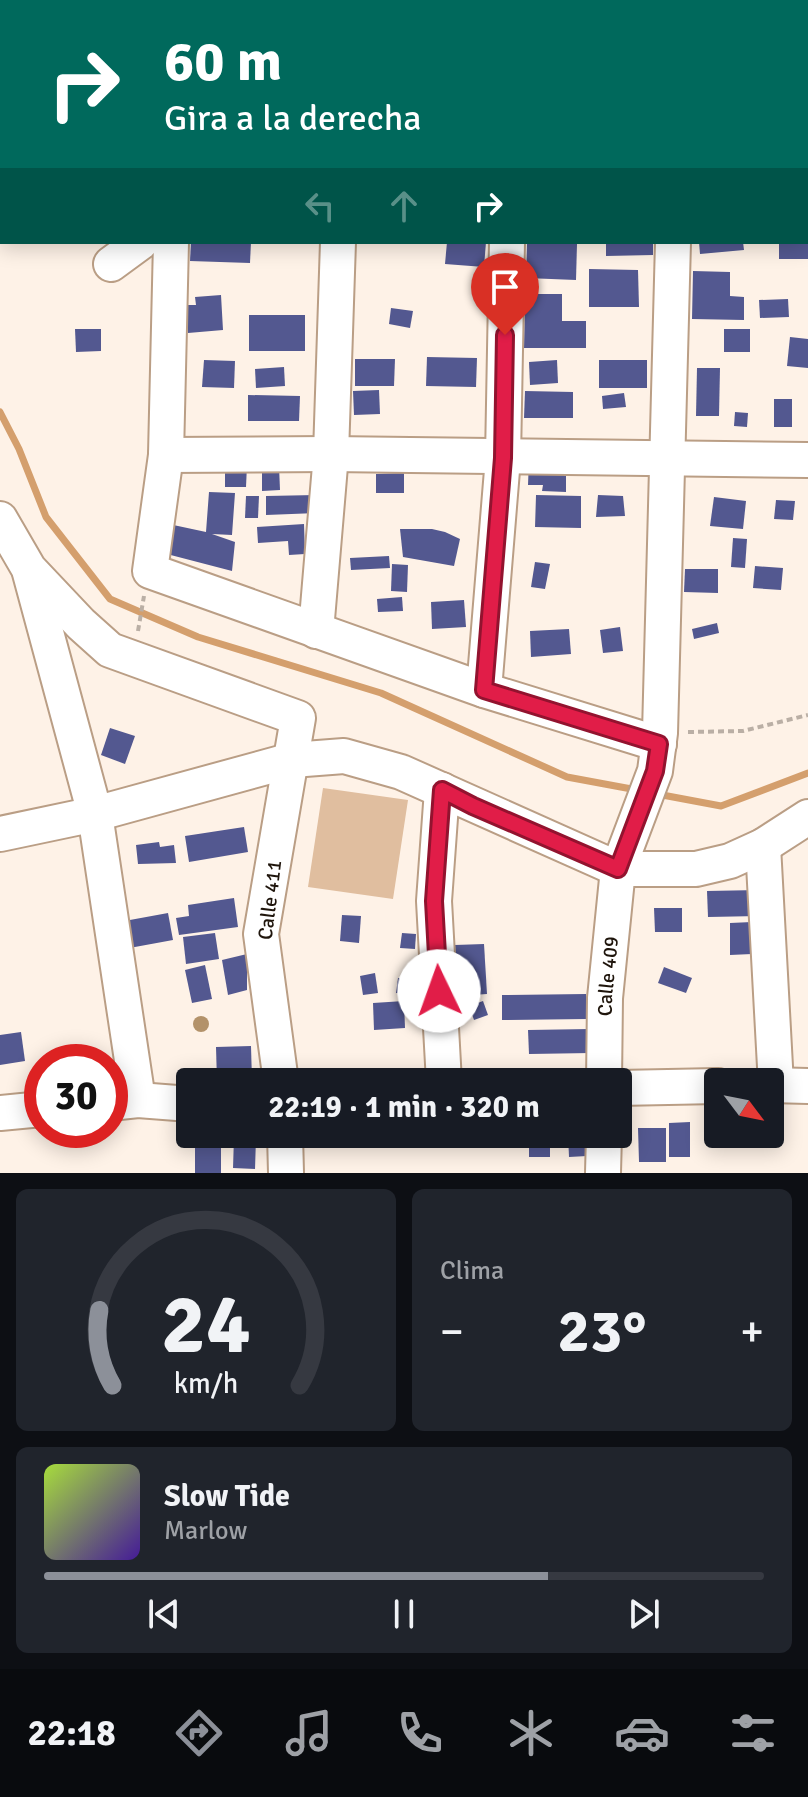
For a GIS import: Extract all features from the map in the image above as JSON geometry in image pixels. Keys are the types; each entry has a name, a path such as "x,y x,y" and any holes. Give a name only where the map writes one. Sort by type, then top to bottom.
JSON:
{"street":[{"path":"111,264 138,244"},
{"path":"171,244 166,455 150,571 658,749"},
{"path":"316,631 331,454 338,244"},
{"path":"484,690 503,458 507,244"},
{"name":"Calle 409","path":"604,1068 605,998 624,855 658,749 669,460 673,244"},
{"path":"166,455 808,460"},
{"path":"0,519 29,569 95,814 118,1044"},
{"name":"Calle 411","path":"29,569 110,650 298,718 261,934 279,1068"},
{"path":"0,834 95,814 292,760 344,756 401,772 473,806 624,855 659,871 696,869 730,861 763,846 808,817"},
{"path":"442,790 434,901 443,1068"},
{"path":"763,846 785,1085"},
{"path":"632,1088 704,1086"},
{"path":"128,1102 176,1104"},
{"path":"0,1113 24,1111"},
{"path":"285,1148 286,1173"},
{"path":"603,1173 604,1148"}],"path":[{"path":"138,633 144,594"},
{"path":"658,749 808,715"}],"shaded area":[{"path":"323,788 408,800 393,899 308,887"}],"building":[{"path":"191,244 251,244 250,263 190,261"},
{"path":"447,244 486,244 484,267 445,264"},
{"path":"527,244 577,244 576,280 526,278"},
{"path":"606,244 653,244 653,255 606,256"},
{"path":"699,244 743,244 744,250 700,254"},
{"path":"779,244 808,244 808,259 779,259"},
{"path":"589,269 638,270 639,307 589,307"},
{"path":"693,271 730,272 730,296 744,297 744,320 692,319"},
{"path":"525,294 562,294 562,321 586,321 586,348 524,348"},
{"path":"221,295 223,330 188,333 186,305 196,305 195,297"},
{"path":"788,299 789,317 760,318 759,300"},
{"path":"391,308 413,311 410,328 389,324"},
{"path":"249,315 305,315 305,351 249,351"},
{"path":"75,329 101,329 101,351 76,352"},
{"path":"724,329 750,329 750,352 724,352"},
{"path":"790,337 808,339 808,368 787,366"},
{"path":"427,357 477,358 476,387 426,386"},
{"path":"355,359 395,359 394,386 355,386"},
{"path":"204,360 235,361 234,388 202,387"},
{"path":"557,360 558,383 530,385 529,362"},
{"path":"599,360 647,360 647,388 599,388"},
{"path":"284,367 285,386 256,388 255,369"},
{"path":"697,368 720,368 719,416 696,416"},
{"path":"379,390 380,414 354,415 353,391"},
{"path":"525,391 573,392 573,418 524,418"},
{"path":"624,393 626,407 603,409 602,396"},
{"path":"248,395 300,396 299,421 248,421"},
{"path":"774,399 792,399 792,427 774,427"},
{"path":"735,412 748,413 747,427 734,426"},
{"path":"529,459 566,465 566,492 542,491 543,485 528,485"},
{"path":"225,465 247,465 246,487 225,487"},
{"path":"279,466 280,490 262,491 262,467"},
{"path":"404,473 404,493 376,493 376,474"},
{"path":"209,492 235,493 232,535 212,534 235,542 232,571 163,553 164,523 206,532"},
{"path":"316,495 317,513 266,515 266,496"},
{"path":"536,495 581,496 581,528 535,527"},
{"path":"598,495 623,496 625,516 596,517"},
{"path":"246,496 259,496 258,518 245,518"},
{"path":"714,497 746,501 743,529 710,526"},
{"path":"776,500 795,501 793,520 774,519"},
{"path":"304,524 305,554 289,555 288,541 258,543 257,527"},
{"path":"400,529 432,529 460,539 454,566 403,557"},
{"path":"733,538 747,539 745,568 731,567"},
{"path":"389,556 390,568 351,570 350,558"},
{"path":"535,562 550,564 545,589 531,587"},
{"path":"392,564 408,565 407,592 391,591"},
{"path":"755,566 783,568 781,590 753,588"},
{"path":"685,569 718,569 718,593 684,592"},
{"path":"402,597 403,611 378,612 377,599"},
{"path":"464,600 466,627 432,629 431,602"},
{"path":"717,623 719,633 694,639 692,629"},
{"path":"620,627 623,651 603,653 600,630"},
{"path":"569,629 571,654 531,657 530,631"},
{"path":"110,728 135,736 125,764 101,755"},
{"path":"244,827 248,852 189,862 185,836"},
{"path":"159,842 160,847 174,845 176,863 138,864 136,845"},
{"path":"759,890 759,916 708,917 707,891"},
{"path":"234,898 238,927 179,935 176,918 189,916 188,905"},
{"path":"654,908 682,908 682,932 655,932"},
{"path":"168,913 173,940 124,949 119,922"},
{"path":"342,915 361,916 359,943 340,941"},
{"path":"752,922 752,954 730,955 730,923"},
{"path":"215,933 219,959 186,964 183,937"},
{"path":"402,933 416,934 415,949 400,948"},
{"path":"484,944 487,994 458,996 455,945"},
{"path":"247,954 247,990 228,995 222,960"},
{"path":"205,965 212,999 192,1003 185,970"},
{"path":"664,967 692,978 686,993 658,983"},
{"path":"375,973 378,993 363,995 360,976"},
{"path":"398,978 418,980 416,995 396,993"},
{"path":"586,994 586,1019 502,1020 502,995"},
{"path":"404,1001 405,1028 374,1030 373,1003"},
{"path":"483,1001 488,1015 474,1020 469,1006"},
{"path":"590,1029 591,1053 529,1054 528,1030"},
{"path":"21,1032 24,1061 0,1065 0,1035"},
{"path":"251,1046 252,1068 217,1068 216,1047"},
{"path":"690,1122 690,1157 669,1157 669,1123"},
{"path":"638,1128 666,1128 666,1162 639,1162"},
{"path":"195,1148 221,1148 221,1173 195,1173"},
{"path":"234,1148 256,1148 255,1169 233,1168"},
{"path":"529,1148 550,1148 550,1157 529,1157"},
{"path":"569,1148 587,1148 587,1156 569,1157"}],"waterway":[{"path":"0,412 19,449 46,517 110,599 198,637 381,693 567,777 637,790"},
{"path":"657,794 721,806 808,773"}],"route":[{"path":"439,991 434,901 442,790 618,869 655,771 659,744 484,690 503,458 505,335"}]}
